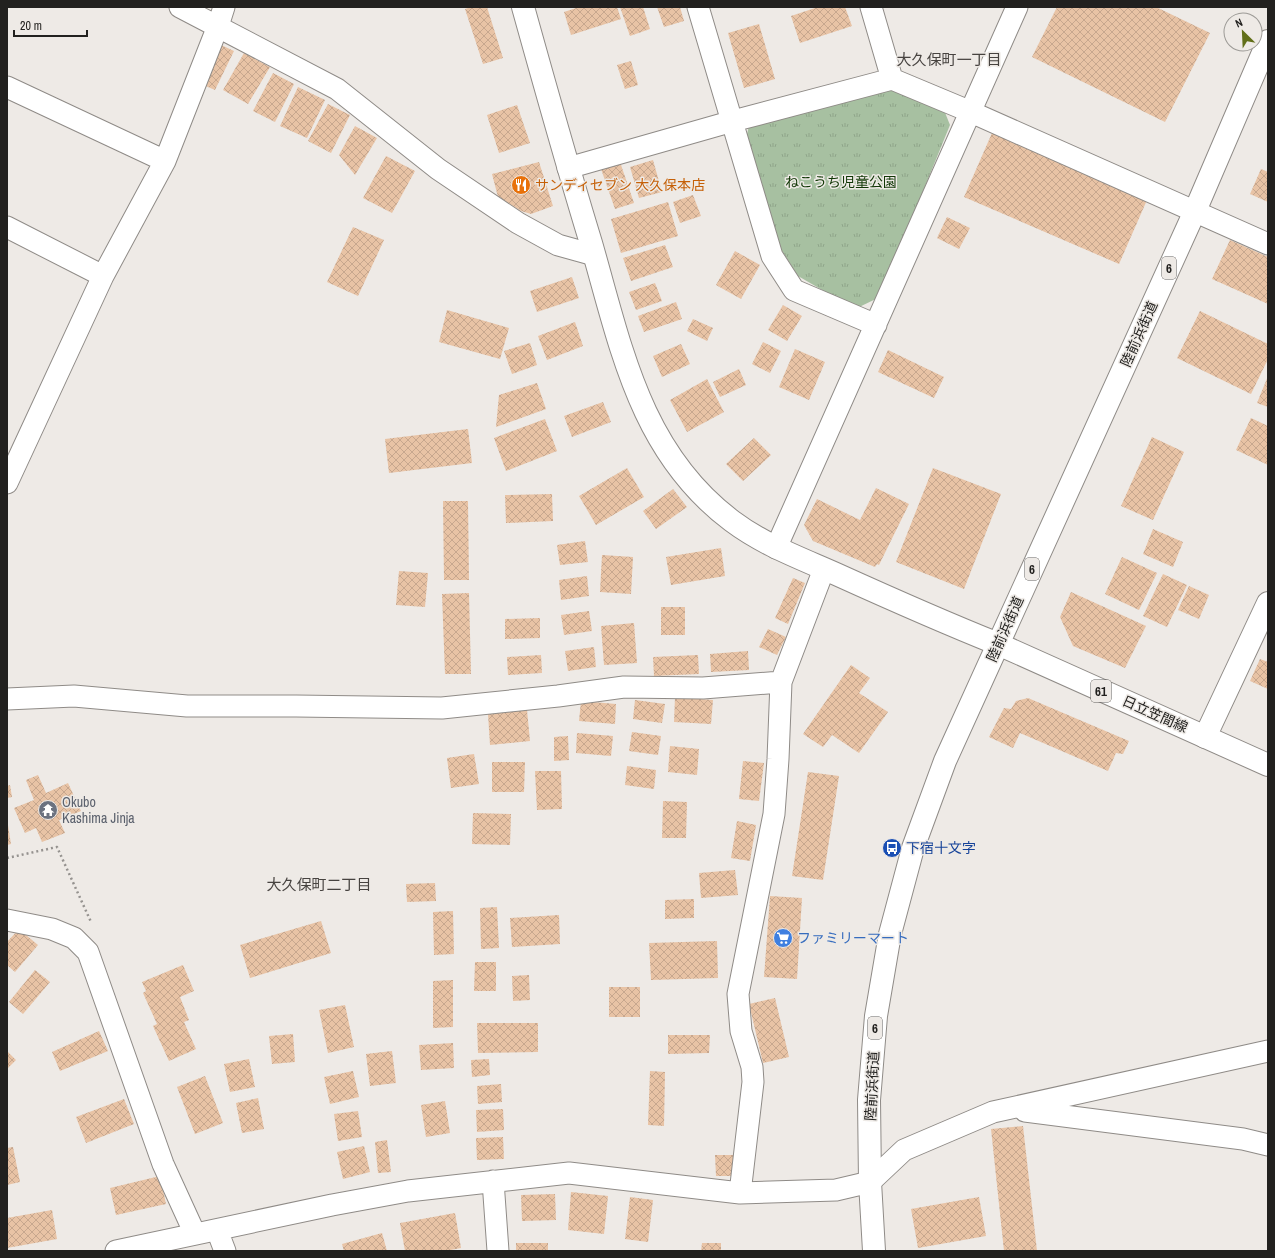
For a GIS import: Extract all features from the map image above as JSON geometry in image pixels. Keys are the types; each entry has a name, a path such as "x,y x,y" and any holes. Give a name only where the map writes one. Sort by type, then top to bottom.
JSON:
{"main road":[{"name":"日立笠間線","path":"523,7 568,168 623,354 639,399 655,432 676,465 701,494 732,522 776,548 936,619 998,644 1268,765"},
{"name":"陸前浜街道","path":"874,1251 870,1182 869,1100 876,1016 890,934 913,848 945,761 1195,211 1268,41"},
{"path":"1205,737 1268,603"}],"street":[{"path":"180,7 221,17 337,89 438,169 518,223 558,245 594,255"},
{"path":"698,7 772,256 794,290 876,325"},
{"path":"871,7 892,79"},
{"path":"776,548 1017,7"},
{"path":"7,483 103,276 165,161 221,17"},
{"path":"568,168 892,79 971,112 1268,244"},
{"path":"7,87 165,161"},
{"path":"7,227 103,276"},
{"path":"740,1193 753,1082 752,1067 741,1031 738,994 774,814 781,682 824,569"},
{"path":"7,699 74,696 187,706 442,708 558,696 624,687 703,688 781,682"},
{"path":"7,920 52,929 74,938 88,952 163,1164 195,1234"},
{"path":"116,1251 332,1205 408,1191 569,1173 740,1193 836,1190 870,1182 904,1150 993,1112 1268,1051"},
{"path":"1011,1109 1243,1139 1268,1145"},
{"path":"493,1181 498,1251"},
{"path":"217,1230 225,1251"}],"green space":[{"name":"ねこうち児童公園","path":"888,87 944,110 950,125 880,297 855,309 798,276 777,243 746,138 749,126"}],"building":[{"path":"471,7 487,7 503,58 483,64 465,9"},
{"path":"579,7 617,7 621,19 571,35 564,12"},
{"path":"620,7 643,7 650,29 630,36"},
{"path":"657,7 680,7 684,21 664,27"},
{"path":"818,7 845,7 852,26 800,43 791,16"},
{"path":"1057,7 1156,7 1210,33 1165,122 1032,57"},
{"path":"759,24 775,79 744,88 728,33"},
{"path":"219,44 234,51 215,90 201,84"},
{"path":"244,53 270,67 248,104 223,90"},
{"path":"631,61 638,85 625,89 617,65"},
{"path":"273,73 294,84 275,122 253,111"},
{"path":"298,87 325,100 307,138 280,126"},
{"path":"328,104 350,115 331,153 308,141"},
{"path":"517,105 530,143 499,153 487,115"},
{"path":"355,126 377,138 355,175 339,155"},
{"path":"992,133 1147,200 1119,264 964,197"},
{"path":"386,156 415,171 392,213 363,198"},
{"path":"653,160 662,192 639,198 630,167"},
{"name":"サンディセブン 大久保本店","path":"539,162 553,206 531,214 521,211 498,197 492,174"},
{"path":"620,162 634,203 615,209 601,169"},
{"path":"1261,169 1268,172 1268,202 1250,194"},
{"path":"693,195 701,216 680,223 673,202"},
{"path":"668,202 678,236 621,253 611,219"},
{"path":"947,217 970,228 959,249 937,238"},
{"path":"353,227 384,240 358,296 327,282"},
{"path":"1230,240 1268,257 1268,304 1212,279"},
{"path":"665,245 673,267 631,281 623,258"},
{"path":"735,251 760,265 741,299 716,285"},
{"path":"572,277 579,298 537,312 530,291"},
{"path":"655,283 662,301 636,310 629,292"},
{"path":"676,302 682,319 644,332 638,316"},
{"path":"783,305 802,316 787,341 768,330"},
{"path":"447,310 509,328 500,359 439,342"},
{"path":"1200,311 1268,344 1268,359 1251,394 1177,358"},
{"path":"693,319 713,328 707,341 687,331"},
{"path":"575,322 583,346 547,360 538,336"},
{"path":"763,342 781,351 770,373 752,364"},
{"path":"530,343 537,365 512,374 504,351"},
{"path":"681,344 690,364 662,377 653,356"},
{"path":"795,349 825,362 809,400 779,387"},
{"path":"888,350 944,377 934,398 878,372"},
{"path":"739,369 746,385 720,397 713,382"},
{"path":"1268,376 1268,407 1257,403"},
{"path":"707,379 724,412 687,432 670,400"},
{"path":"537,383 546,409 496,427 499,395"},
{"path":"603,402 611,422 572,437 564,416"},
{"path":"1251,418 1268,426 1268,465 1236,450"},
{"path":"545,419 557,451 506,471 494,438"},
{"path":"468,429 472,463 389,473 385,439"},
{"path":"1152,437 1184,452 1153,520 1121,506"},
{"path":"754,438 771,455 743,481 726,464"},
{"path":"627,468 644,497 596,525 579,496"},
{"path":"933,468 1001,494 964,589 896,562"},
{"path":"876,488 909,504 879,565 877,564 875,567 813,541 804,525 817,499 860,520"},
{"path":"673,489 687,507 656,529 643,511"},
{"path":"552,494 553,521 506,523 505,495"},
{"path":"443,501 468,501 469,580 444,580"},
{"path":"1153,529 1183,542 1173,567 1143,554"},
{"path":"585,541 588,562 560,565 557,545"},
{"path":"721,548 725,576 671,585 666,557"},
{"path":"602,555 633,557 631,594 600,592"},
{"path":"1122,557 1157,573 1139,610 1105,594"},
{"path":"399,571 428,573 425,607 396,605"},
{"path":"1163,574 1187,585 1167,627 1143,616"},
{"path":"587,576 589,596 561,600 559,580"},
{"path":"793,578 805,583 788,624 775,618"},
{"path":"1189,586 1209,595 1199,619 1178,610"},
{"path":"1071,592 1146,626 1125,668 1073,646 1060,617"},
{"path":"469,593 471,674 445,674 442,594"},
{"path":"661,607 685,607 685,635 661,635"},
{"path":"589,611 592,631 564,635 561,615"},
{"path":"540,618 540,638 505,639 505,619"},
{"path":"634,623 637,663 604,665 601,626"},
{"path":"768,629 786,637 777,655 759,647"},
{"path":"594,647 596,667 568,671 565,651"},
{"path":"748,651 749,670 711,672 710,654"},
{"path":"541,655 542,673 508,675 507,657"},
{"path":"698,655 699,674 654,676 653,657"},
{"path":"1260,659 1268,662 1268,689 1250,681"},
{"path":"851,665 870,678 859,693 888,712 859,753 832,735 823,747 803,734"},
{"path":"675,697 713,700 711,724 674,722"},
{"path":"1028,698 1129,741 1123,754 1116,753 1108,771 1020,733 1013,748 989,737 1004,708 1011,709 1016,701"},
{"path":"635,700 665,704 662,723 633,719"},
{"path":"581,701 616,704 615,724 579,721"},
{"path":"527,710 530,741 490,745 488,714"},
{"path":"632,732 661,736 658,755 629,751"},
{"path":"577,733 613,736 611,756 576,753"},
{"path":"568,736 569,760 554,761 554,737"},
{"path":"670,746 699,749 697,775 668,772"},
{"path":"474,754 479,784 451,788 447,758"},
{"path":"743,761 764,763 759,801 739,799"},
{"path":"492,762 525,762 524,792 492,792"},
{"path":"627,766 656,770 654,789 625,785"},
{"path":"535,771 561,771 562,809 537,810"},
{"path":"808,772 839,776 823,880 792,876"},
{"name":"Okubo Kashima Jinja","path":"38,775 46,793 68,783 81,811 59,820 65,833 42,842 36,828 25,833 14,808 34,800 26,780"},
{"path":"10,785 12,797 7,798 7,786"},
{"path":"663,801 687,802 686,838 662,838"},
{"path":"473,813 511,814 510,845 472,844"},
{"path":"737,821 756,825 750,861 731,858"},
{"path":"8,825 11,844 7,845 7,826"},
{"path":"735,870 738,895 701,898 699,873"},
{"path":"435,883 436,901 407,902 406,884"},
{"name":"ファミリーマート","path":"770,896 802,898 797,979 764,977"},
{"path":"694,899 694,918 665,919 665,900"},
{"path":"497,907 499,948 481,949 480,908"},
{"path":"453,911 454,954 434,955 433,912"},
{"path":"559,915 560,944 512,947 510,918"},
{"path":"321,921 331,953 250,978 240,945"},
{"path":"19,929 38,945 15,972 7,965 7,942"},
{"path":"717,941 718,978 651,980 649,943"},
{"path":"475,962 496,962 496,991 474,991"},
{"path":"183,965 194,991 180,997 189,1020 184,1022 196,1049 169,1061 153,1026 157,1024 143,993 146,991 142,982"},
{"path":"35,970 50,982 23,1014 9,1002"},
{"path":"529,975 530,1000 513,1001 512,976"},
{"path":"453,980 453,1027 433,1028 433,981"},
{"path":"609,987 640,987 640,1017 609,1017"},
{"path":"775,998 789,1057 763,1063 749,1004"},
{"path":"345,1005 354,1047 328,1053 319,1010"},
{"path":"477,1023 538,1023 538,1052 478,1053"},
{"path":"99,1031 108,1051 60,1071 52,1052"},
{"path":"293,1034 295,1062 272,1064 269,1036"},
{"path":"668,1035 710,1035 709,1053 668,1054"},
{"path":"453,1043 454,1068 421,1070 419,1045"},
{"path":"7,1051 16,1060 7,1069"},
{"path":"392,1051 396,1083 370,1086 366,1054"},
{"path":"249,1059 255,1087 230,1092 224,1064"},
{"path":"489,1059 490,1075 472,1077 471,1060"},
{"path":"353,1071 359,1097 330,1104 324,1077"},
{"path":"650,1071 665,1072 664,1126 648,1125"},
{"path":"205,1076 223,1123 195,1134 177,1087"},
{"path":"501,1084 502,1102 478,1104 477,1086"},
{"path":"258,1098 264,1129 242,1133 236,1103"},
{"path":"124,1099 134,1124 86,1143 76,1117"},
{"path":"445,1101 450,1133 426,1137 421,1105"},
{"path":"503,1109 504,1130 477,1132 476,1110"},
{"path":"358,1111 362,1137 338,1141 334,1114"},
{"path":"1023,1126 1037,1251 1004,1251 991,1129"},
{"path":"503,1137 504,1159 477,1160 476,1138"},
{"path":"387,1140 391,1172 378,1173 375,1142"},
{"path":"364,1146 370,1172 343,1179 337,1152"},
{"path":"13,1147 20,1182 7,1185 7,1148"},
{"path":"715,1155 734,1155 734,1176 716,1176"},
{"path":"160,1176 166,1204 116,1215 110,1188"},
{"path":"571,1192 608,1196 604,1234 568,1230"},
{"path":"555,1194 556,1220 522,1221 521,1195"},
{"path":"630,1197 653,1200 648,1242 625,1239"},
{"path":"979,1197 986,1236 918,1248 911,1209"},
{"path":"52,1210 57,1239 7,1248 7,1218"},
{"path":"455,1213 461,1248 445,1251 405,1251 400,1223"},
{"path":"382,1233 387,1251 344,1251 342,1244"},
{"path":"516,1243 548,1243 548,1251 516,1251"},
{"path":"702,1243 721,1243 721,1251 701,1251"}],"place":[{"name":"サンディセブン 大久保本店","path":"521,185"},
{"name":"Okubo Kashima Jinja","path":"48,810"},
{"name":"下宿十文字","path":"892,848"},
{"name":"ファミリーマート","path":"783,938"}],"district":[{"name":"大久保町一丁目","path":"949,59"},
{"name":"大久保町二丁目","path":"319,884"}]}
